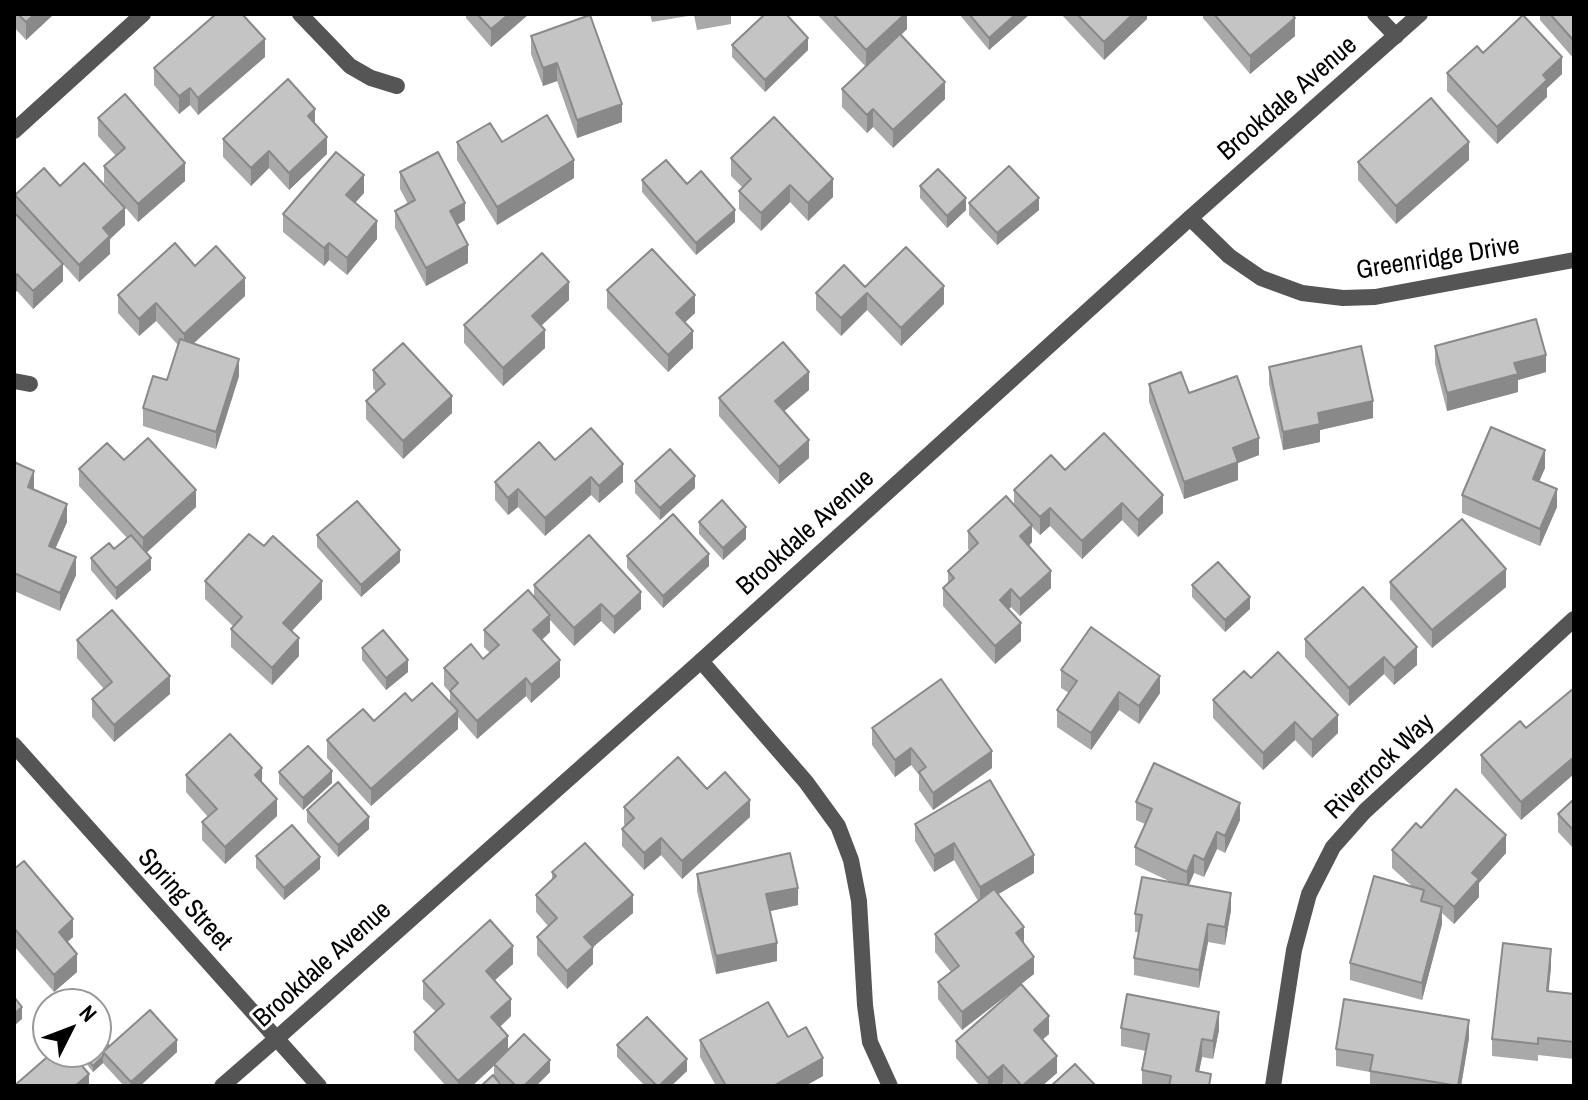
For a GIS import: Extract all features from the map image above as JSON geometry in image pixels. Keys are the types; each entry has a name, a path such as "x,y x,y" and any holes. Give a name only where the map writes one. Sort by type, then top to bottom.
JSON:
{"street":[{"path":"14,131 143,14"},
{"path":"300,14 350,66 371,78 397,86"},
{"path":"1375,14 1396,36"},
{"name":"Brookdale Avenue","path":"222,1086 701,661 1420,14"},
{"name":"Greenridge Drive","path":"1190,218 1229,256 1261,278 1302,293 1343,298 1375,297 1574,260"},
{"name":"Riverrock Way","path":"1273,1086 1294,950 1309,894 1333,847 1365,811 1573,621"},
{"path":"701,661 806,782 838,826 851,860 859,901 870,1042 890,1086"},
{"name":"Spring Street","path":"14,745 319,1086"}],"building":[{"path":"18,14 35,14 26,22"},
{"path":"216,14 242,14 265,39 198,98 190,88 179,96 154,68"},
{"path":"477,14 509,14 491,29"},
{"path":"765,14 786,14 808,38 765,80 732,45"},
{"path":"833,14 905,14 866,50"},
{"path":"969,14 1016,14 989,38"},
{"path":"1077,14 1133,14 1104,42"},
{"path":"1214,14 1292,14 1295,18 1250,56"},
{"path":"1550,14 1574,14 1574,41"},
{"path":"590,15 622,104 577,120 557,63 543,68 531,36"},
{"path":"1523,15 1562,57 1543,75 1547,80 1497,127 1447,73 1477,46 1483,53"},
{"path":"900,34 945,82 893,130 873,109 867,115 842,89"},
{"path":"288,79 315,109 308,116 327,137 289,173 269,151 251,168 223,139"},
{"path":"125,94 185,163 138,204 104,166 125,148 98,118"},
{"path":"1431,98 1469,142 1396,206 1358,162"},
{"path":"547,115 574,160 497,207 457,142 490,123 502,142"},
{"path":"774,117 833,179 808,203 790,185 761,213 739,191 751,179 731,158"},
{"path":"336,152 364,175 346,195 377,221 347,258 329,243 324,248 283,214"},
{"path":"438,152 465,203 450,211 468,245 426,268 395,211 415,200 400,172"},
{"path":"666,160 687,184 701,171 735,210 696,243 642,180"},
{"path":"84,163 125,208 103,228 110,236 79,265 15,195 44,168 60,186"},
{"path":"1009,166 1039,198 997,233 969,203"},
{"path":"938,169 966,198 947,216 920,186"},
{"path":"14,212 63,264 33,291 17,274 14,277"},
{"path":"175,243 195,266 216,246 245,278 184,334 156,303 139,319 118,295"},
{"path":"906,247 944,286 901,328 867,293 841,318 816,293 844,265 865,287"},
{"path":"652,249 695,295 676,313 693,331 668,355 607,290"},
{"path":"542,253 569,282 532,316 545,330 503,368 464,325"},
{"path":"1536,319 1546,355 1514,363 1518,374 1447,393 1435,346"},
{"path":"180,339 239,359 216,432 143,408 153,376 167,380"},
{"path":"783,342 809,372 775,401 809,440 779,467 719,398"},
{"path":"403,343 452,396 403,441 366,401 385,384 373,370"},
{"path":"1361,346 1373,401 1318,413 1320,424 1283,432 1269,367"},
{"path":"1181,372 1189,393 1237,376 1259,438 1233,448 1238,462 1184,482 1149,384"},
{"path":"1491,427 1545,450 1533,479 1557,489 1540,529 1462,495"},
{"path":"591,428 623,464 599,486 591,477 545,518 518,489 508,498 495,482 539,442 555,460"},
{"path":"1104,433 1163,495 1138,520 1122,503 1082,541 1050,508 1040,517 1014,490 1051,455 1065,470"},
{"path":"148,438 196,490 143,538 79,469 107,443 124,460"},
{"path":"670,449 695,476 660,508 635,481"},
{"path":"14,462 34,471 28,487 67,504 49,546 76,557 60,593 14,573"},
{"path":"1006,496 1032,525 1020,536 1051,571 1020,599 1011,589 1000,600 1021,623 995,646 943,588 954,578 948,571 978,543 968,531"},
{"path":"722,500 746,527 723,548 699,522"},
{"path":"357,501 400,550 361,585 317,535"},
{"path":"673,514 709,554 663,596 627,556"},
{"path":"1462,519 1506,569 1432,630 1390,582"},
{"path":"249,534 264,546 273,536 322,581 283,623 299,638 272,668 231,629 242,617 205,581"},
{"path":"131,535 151,558 116,588 91,558 109,543 114,549"},
{"path":"589,535 641,592 614,617 601,604 574,628 534,585"},
{"path":"1218,562 1250,597 1225,620 1192,585"},
{"path":"1363,587 1417,647 1394,668 1384,657 1349,688 1305,639"},
{"path":"528,590 550,615 533,630 560,660 531,685 526,678 477,721 450,691 458,683 444,668 471,644 483,659 499,645 484,630"},
{"path":"112,610 170,676 114,725 92,699 112,682 77,640"},
{"path":"1091,627 1160,676 1139,706 1119,692 1091,733 1057,710 1077,681 1061,670"},
{"path":"383,630 408,660 386,678 362,648"},
{"path":"1278,652 1338,715 1312,740 1295,722 1263,753 1213,700 1244,671 1251,678"},
{"path":"941,679 992,751 933,793 919,772 926,767 911,748 895,760 872,728"},
{"path":"432,683 458,711 371,789 327,740 363,709 374,721 405,693 412,701"},
{"path":"1574,688 1574,757 1521,802 1481,755 1520,721 1526,728"},
{"path":"230,734 262,768 255,775 277,799 225,847 202,822 217,809 186,775"},
{"path":"308,746 332,771 303,798 279,772"},
{"path":"678,757 707,789 725,772 750,800 682,861 661,838 644,853 622,829 634,818 624,807"},
{"path":"1154,763 1240,803 1225,836 1217,832 1204,860 1194,855 1187,872 1135,847 1152,809 1136,802"},
{"path":"990,780 1034,855 980,887 954,843 934,855 915,824"},
{"path":"338,782 369,817 338,845 307,810"},
{"path":"1456,789 1506,835 1472,873 1479,879 1454,907 1392,850 1416,823 1421,828"},
{"path":"1574,799 1574,831 1558,814"},
{"path":"292,825 320,857 284,888 256,856"},
{"path":"585,843 633,895 584,937 593,947 567,971 537,937 557,918 536,895 556,876 552,872"},
{"path":"790,853 798,888 766,894 777,943 716,956 697,874"},
{"path":"24,861 73,919 59,932 77,954 54,975 14,928 14,869"},
{"path":"1374,876 1424,890 1421,901 1442,907 1422,983 1350,963"},
{"path":"1142,877 1231,893 1225,927 1208,924 1199,970 1134,958 1142,915 1135,914"},
{"path":"994,889 1024,927 1016,933 1034,957 962,1012 938,982 959,966 935,934"},
{"path":"490,920 513,946 486,971 511,999 491,1017 508,1036 458,1081 414,1032 444,1004 423,981"},
{"path":"1503,943 1551,949 1547,991 1574,994 1574,1042 1538,1038 1538,1044 1492,1039"},
{"path":"1021,984 1049,1016 1034,1030 1057,1056 1022,1086 1003,1065 988,1078 956,1041"},
{"path":"1127,994 1219,1012 1213,1041 1202,1039 1196,1071 1211,1074 1209,1086 1169,1086 1171,1076 1142,1070 1149,1034 1121,1028"},
{"path":"14,997 22,1007 14,1014"},
{"path":"1344,999 1469,1020 1458,1086 1370,1071 1373,1055 1336,1049"},
{"path":"768,1002 788,1037 806,1027 823,1058 773,1086 726,1086 700,1040"},
{"path":"150,1010 177,1040 131,1082 112,1062 112,1044"},
{"path":"647,1017 687,1059 659,1086 617,1045"},
{"path":"524,1034 550,1060 524,1086 516,1086 494,1064"},
{"path":"1075,1064 1096,1086 1051,1086"},
{"path":"35,1068 84,1068 89,1074 75,1086 14,1086"},
{"path":"493,1075 502,1086 481,1086"}]}
